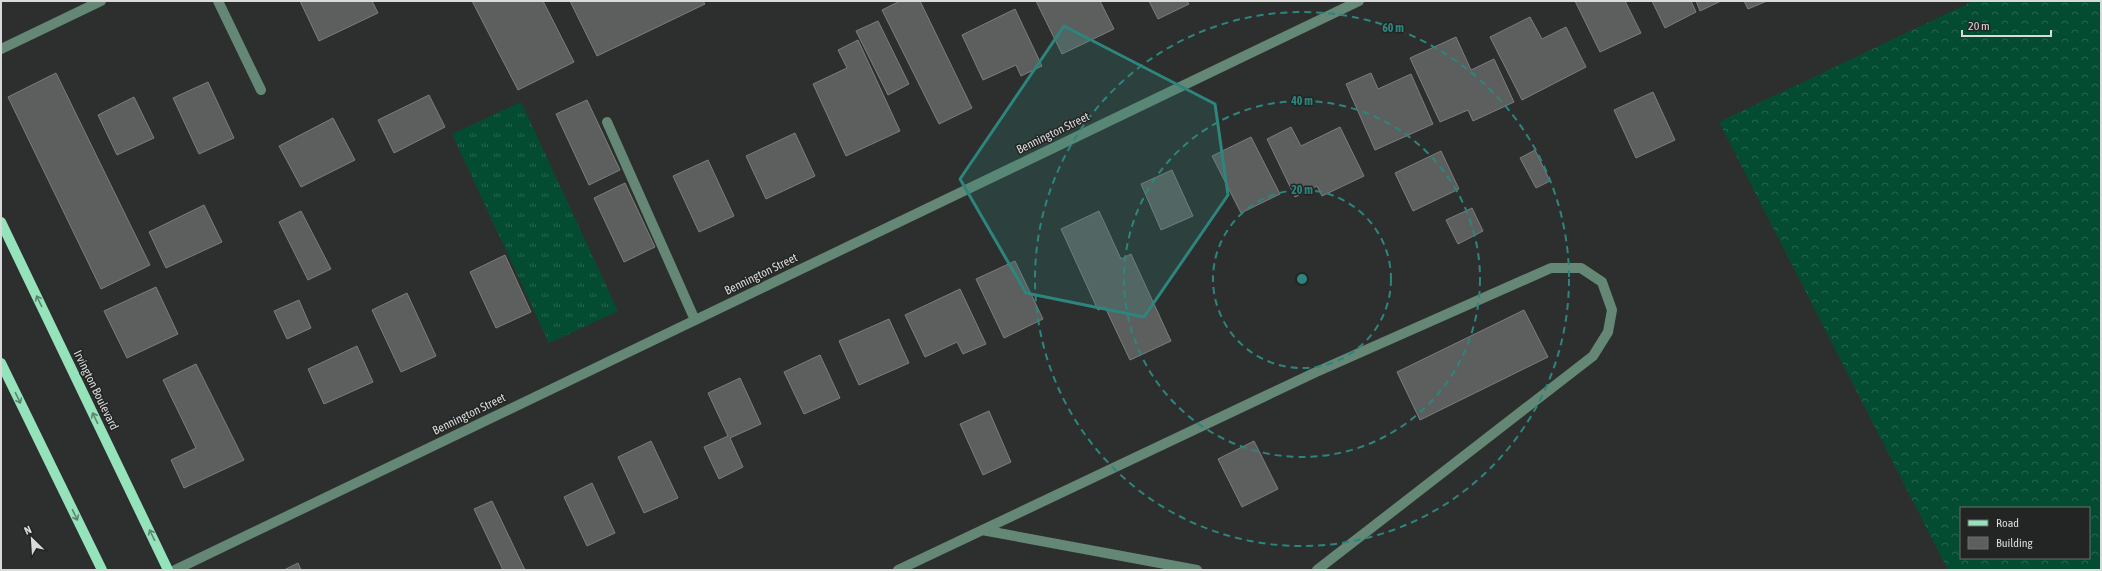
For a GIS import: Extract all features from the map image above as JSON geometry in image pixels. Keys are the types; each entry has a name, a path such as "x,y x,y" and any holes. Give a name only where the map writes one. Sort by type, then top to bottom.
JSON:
{"main road":[{"name":"Irvington Boulevard","path":"1,222 168,570"},
{"path":"1,363 102,570"}],"street":[{"path":"1,49 101,1"},
{"path":"218,1 261,90"},
{"name":"Bennington Street","path":"175,570 1358,1"},
{"path":"607,122 695,320"},
{"path":"898,570 1314,373 1551,268 1581,268 1602,282 1612,310 1608,332 1592,356 1317,570"},
{"path":"982,530 1197,570"}],"highlighted area":[{"path":"1064,26 1215,104 1228,195 1144,317 1026,293 960,179"}],"green space":[{"path":"1973,1 2101,1 2101,570 1948,570 1719,122"},
{"path":"521,102 618,311 549,343 452,134"}],"building":[{"path":"300,1 372,1 378,13 319,41"},
{"path":"472,1 543,1 574,62 518,90"},
{"path":"570,1 703,1 705,4 597,56"},
{"path":"900,1 920,1 972,108 939,124 882,10"},
{"path":"1036,1 1100,1 1114,29 1062,54"},
{"path":"1149,1 1187,1 1189,4 1158,19"},
{"path":"1575,1 1625,1 1641,33 1600,52"},
{"path":"1652,1 1691,1 1696,12 1665,28"},
{"path":"1696,1 1721,1 1700,11"},
{"path":"1744,1 1767,1 1748,9"},
{"path":"1015,9 1042,66 1021,76 1016,65 983,80 962,35"},
{"path":"1530,17 1542,39 1566,27 1586,67 1522,100 1490,37"},
{"path":"878,21 909,84 888,95 856,31"},
{"path":"1456,37 1471,70 1494,59 1514,102 1473,121 1468,110 1440,122 1410,58"},
{"path":"858,40 900,131 846,156 813,84 847,68 838,50"},
{"path":"56,73 150,265 101,289 8,97"},
{"path":"1371,73 1378,89 1411,74 1433,124 1375,150 1346,84"},
{"path":"208,82 234,138 199,154 173,98"},
{"path":"1653,92 1675,140 1636,158 1614,110"},
{"path":"429,95 445,127 394,153 378,120"},
{"path":"134,97 154,138 117,155 98,115"},
{"path":"587,100 620,170 589,185 556,114"},
{"path":"333,118 355,160 301,187 279,146"},
{"path":"1291,127 1301,146 1340,127 1364,176 1322,196 1317,186 1295,197 1267,139"},
{"path":"795,133 815,176 766,199 746,156"},
{"path":"1251,137 1280,194 1241,213 1212,156"},
{"path":"1535,150 1550,181 1536,188 1520,158"},
{"path":"1441,151 1459,189 1413,211 1395,173"},
{"path":"708,160 734,216 699,232 673,176"},
{"path":"1172,170 1193,216 1161,230 1141,184"},
{"path":"625,183 655,247 624,262 594,198"},
{"path":"204,205 222,242 166,268 149,232"},
{"path":"1472,208 1483,231 1458,244 1446,220"},
{"path":"301,211 331,269 308,280 279,222"},
{"path":"1099,211 1121,259 1131,254 1171,341 1130,360 1105,307 1098,310 1061,229"},
{"path":"505,255 531,312 496,328 470,272"},
{"path":"1015,261 1043,319 1004,338 976,279"},
{"path":"156,287 178,334 127,358 104,311"},
{"path":"960,289 986,344 963,354 957,342 925,357 905,315"},
{"path":"407,293 436,356 401,372 372,310"},
{"path":"299,300 311,328 287,339 274,311"},
{"path":"1524,310 1548,357 1420,420 1397,372"},
{"path":"889,319 909,363 859,385 839,341"},
{"path":"357,346 373,382 324,404 308,369"},
{"path":"820,355 840,398 804,414 784,372"},
{"path":"196,364 244,460 184,488 171,460 196,448 163,380"},
{"path":"740,378 761,424 730,438 743,467 719,479 704,447 728,436 708,393"},
{"path":"989,411 1011,462 983,475 960,424"},
{"path":"651,441 678,498 644,513 618,457"},
{"path":"1254,441 1278,489 1242,507 1218,459"},
{"path":"592,483 615,533 587,546 564,497"},
{"path":"492,501 525,570 503,570 474,509"},
{"path":"298,563 301,570 284,570"}]}
